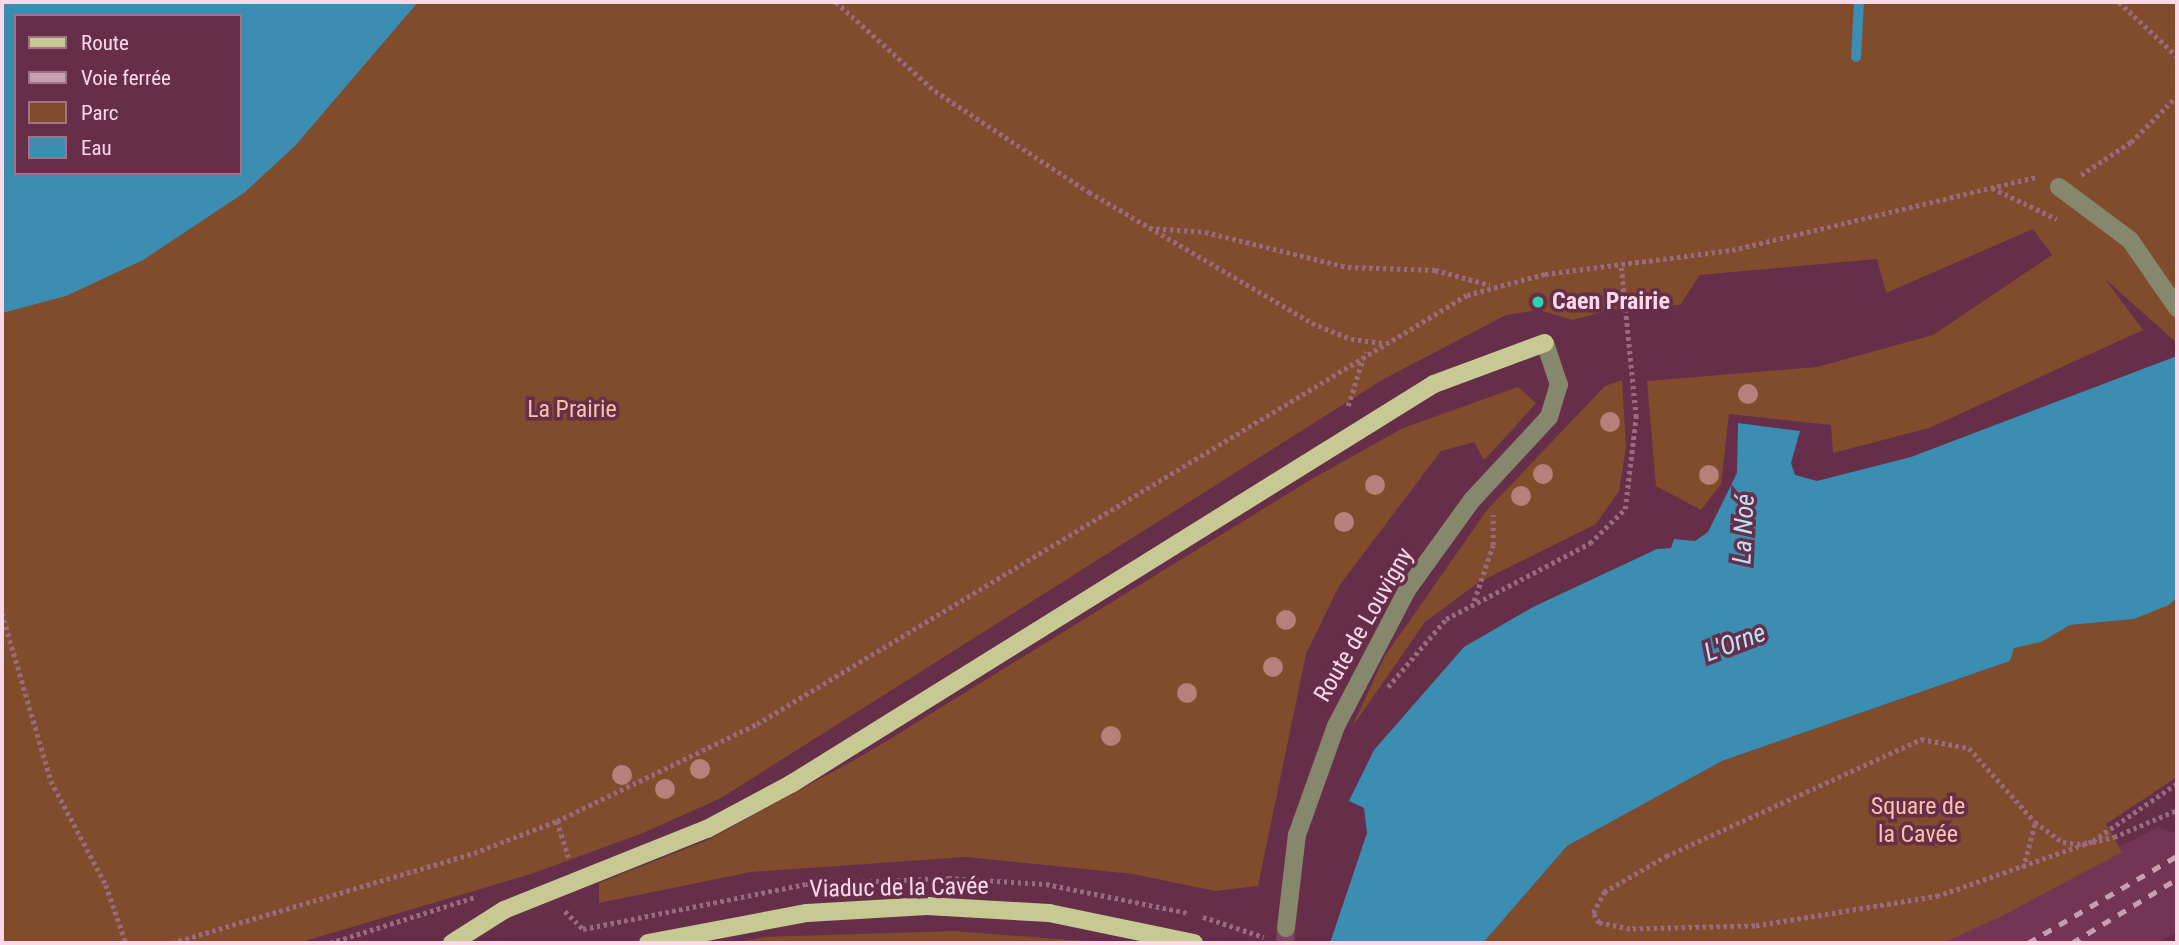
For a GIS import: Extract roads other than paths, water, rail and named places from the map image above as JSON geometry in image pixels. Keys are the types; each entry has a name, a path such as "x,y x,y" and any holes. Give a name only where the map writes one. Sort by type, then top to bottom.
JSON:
{"main road":[{"path":"452,943 504,910 707,829 791,783 1433,384 1545,343"},
{"name":"Viaduc de la Cavée","path":"648,943 807,914 914,907 1049,914 1155,932 1194,943"}],"street":[{"path":"2057,180 2130,240 2177,308"},
{"name":"Route de Louvigny","path":"1286,928 1311,784 1355,684 1407,590 1492,479 1549,417 1559,385 1545,343"}],"water":[{"path":"2,2 418,2 295,146 244,193 143,260 66,296 2,313"},
{"name":"L'Orne","path":"2177,356 2177,597 2169,605 2134,619 2070,625 2041,642 2014,648 2010,661 1722,761 1567,846 1483,943 1330,943 1367,833 1364,808 1349,801 1374,750 1464,647 1533,607 1657,549 1671,548 1674,539 1695,541 1708,532 1737,473 1738,423 1800,431 1791,463 1795,475 1817,481 1911,457"}],"waterway":[{"name":"La Noé","path":"1856,57 1859,2"}],"tunnel":[{"path":"1285,943 1286,928"}],"railway":[{"path":"2028,943 2177,856"},
{"path":"2072,943 2177,879"}],"place":[{"name":"Caen Prairie","path":"1538,302"}],"park label":[{"name":"La Prairie","path":"572,410"},
{"name":"Square de la Cavée","path":"1918,821"}]}
